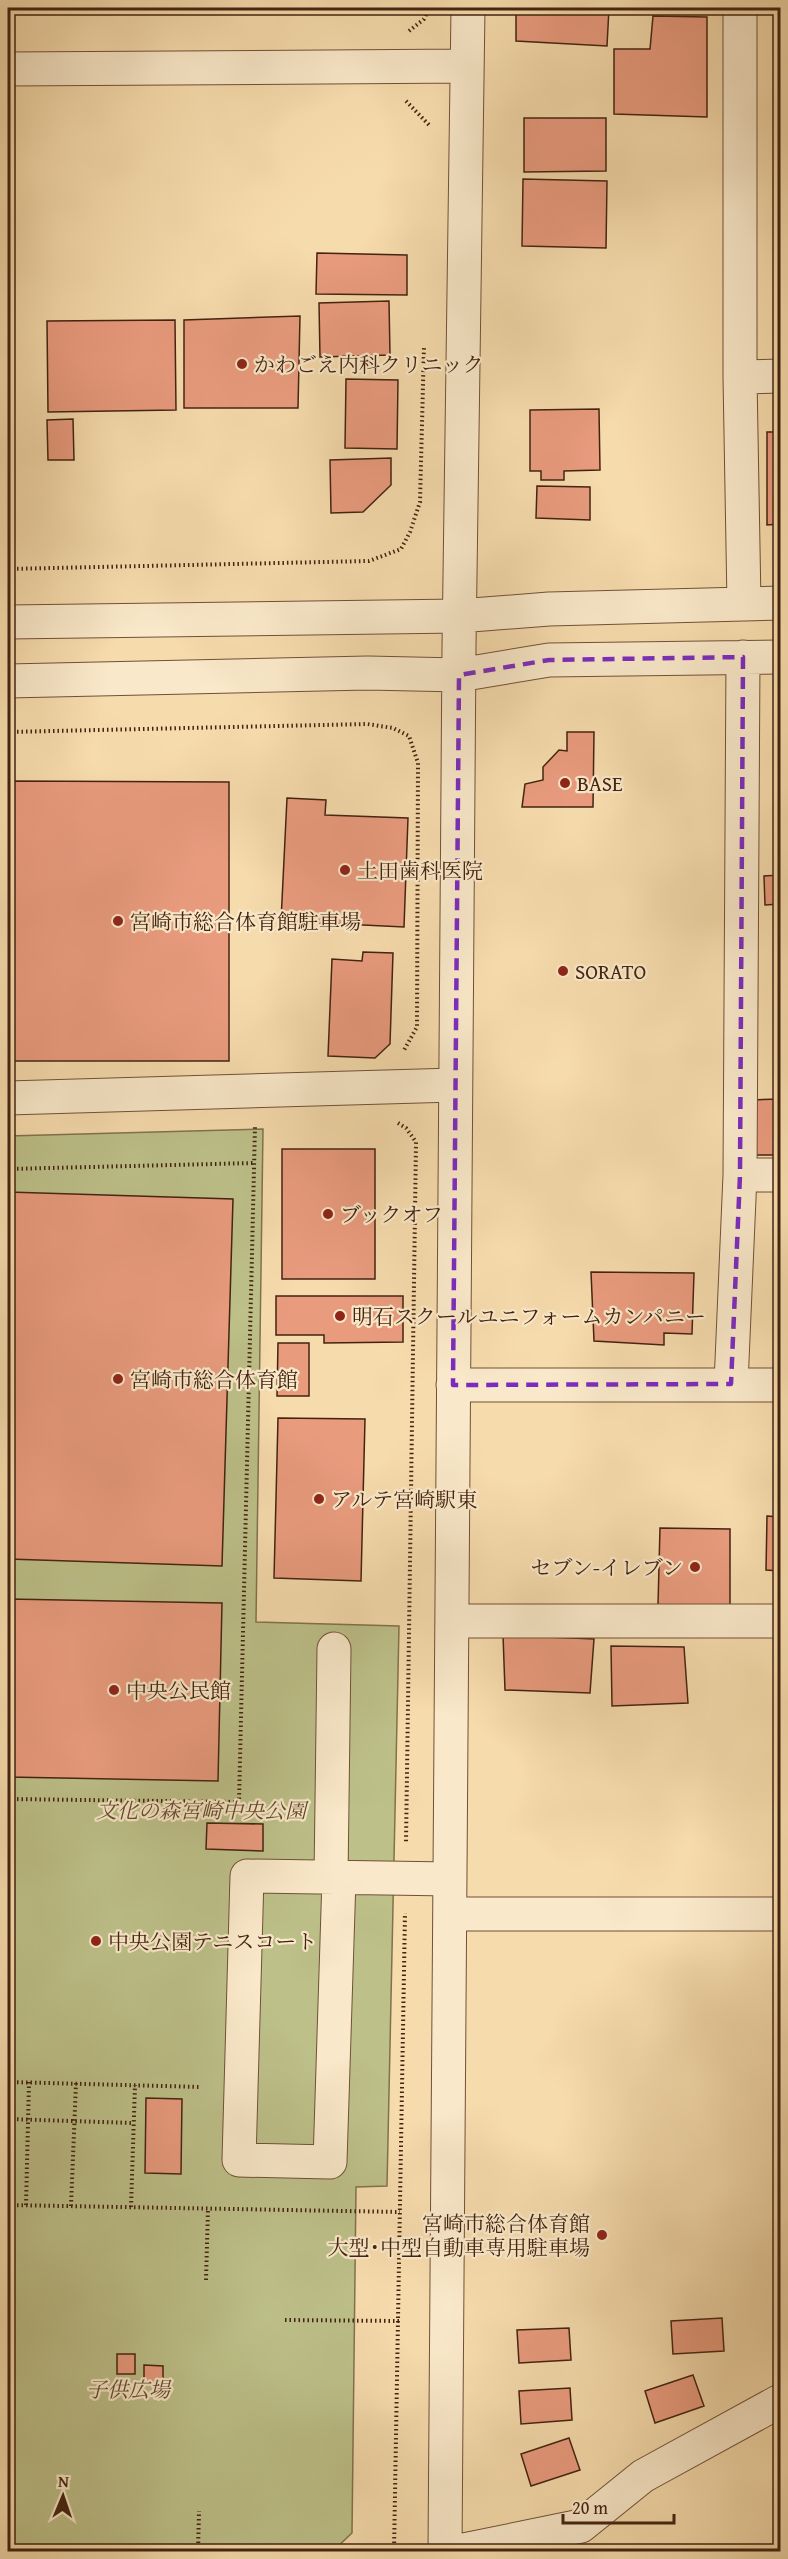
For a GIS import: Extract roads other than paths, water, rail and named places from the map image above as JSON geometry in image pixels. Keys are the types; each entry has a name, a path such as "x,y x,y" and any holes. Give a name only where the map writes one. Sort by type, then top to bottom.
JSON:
{"street":[{"path":"445,2552 459,616 468,8"},
{"path":"740,8 740,377 744,603"},
{"path":"8,69 466,66"},
{"path":"740,377 780,376"},
{"path":"8,622 459,616 549,609 780,603"},
{"path":"731,1384 740,1175 743,657"},
{"path":"8,681 368,673 459,675 549,660 780,657"},
{"path":"8,1098 456,1085"},
{"path":"740,1175 780,1175"},
{"path":"453,1385 731,1384 780,1386"},
{"path":"452,1621 780,1621"},
{"path":"334,1649 335,1878 330,2162 239,2160 247,1876 335,1878 450,1879"},
{"path":"450,1914 780,1914"},
{"path":"454,2552 581,2526 643,2476 780,2401"}],"place":[{"name":"かわごえ内科クリニック","path":"242,364"},
{"name":"BASE","path":"565,783"},
{"name":"土田歯科医院","path":"345,870"},
{"name":"宮崎市総合体育館駐車場","path":"118,921"},
{"name":"SORATO","path":"563,971"},
{"name":"ブックオフ","path":"328,1214"},
{"name":"明石スクールユニフォームカンパニー","path":"340,1316"},
{"name":"宮崎市総合体育館","path":"118,1379"},
{"name":"アルテ宮崎駅東","path":"319,1499"},
{"name":"セブン-イレブン","path":"695,1567"},
{"name":"中央公民館","path":"114,1690"},
{"name":"中央公園テニスコート","path":"96,1941"},
{"name":"宮崎市総合体育館 大型･中型自動車専用駐車場","path":"602,2235"}],"park label":[{"name":"文化の森宮崎中央公園","path":"201,1810"},
{"name":"子供広場","path":"128,2389"}]}
